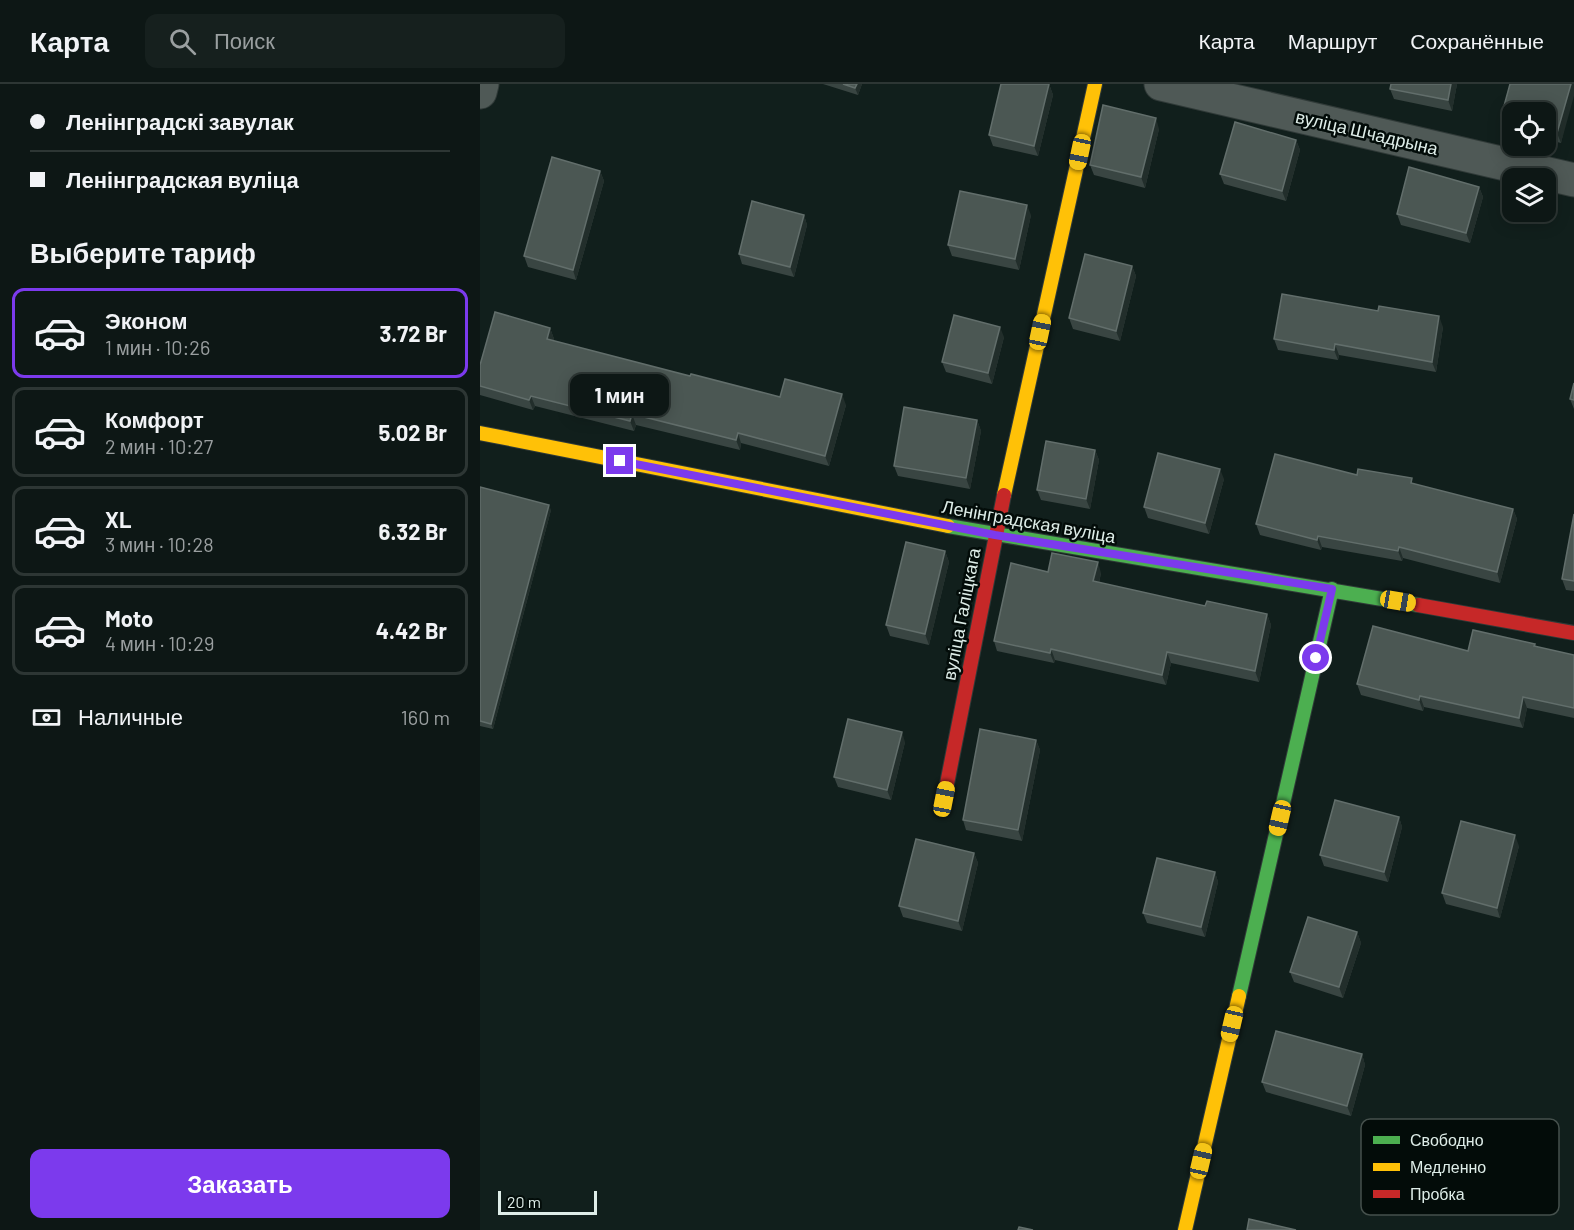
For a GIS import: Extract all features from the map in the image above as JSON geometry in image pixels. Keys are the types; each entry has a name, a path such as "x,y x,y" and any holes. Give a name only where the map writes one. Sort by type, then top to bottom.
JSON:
{"street":[{"path":"480,92 482,84"},
{"name":"вуліца Галіцкага","path":"944,799 995,535 1095,84"},
{"name":"вуліца Шчадрына","path":"1161,84 1574,180"},
{"name":"Ленінградская вуліца","path":"480,433 995,535 1332,589 1574,633"},
{"path":"1185,1230 1332,589"}],"building":[{"path":"843,84 857,84 855,88"},
{"path":"1001,84 1049,84 1034,146 989,135"},
{"path":"1391,84 1451,84 1448,100 1390,89"},
{"path":"1510,84 1571,84 1557,133 1556,102 1505,102"},
{"path":"1103,105 1156,118 1141,177 1090,165"},
{"path":"1235,122 1296,140 1282,191 1220,174"},
{"path":"552,157 600,171 573,270 524,256"},
{"path":"1409,167 1479,187 1466,233 1397,214"},
{"path":"960,191 1027,205 1015,259 948,245"},
{"path":"752,201 804,215 790,267 739,254"},
{"path":"1085,254 1132,266 1116,331 1069,318"},
{"path":"1282,294 1378,311 1379,306 1439,316 1432,362 1335,344 1334,350 1274,339"},
{"path":"495,312 550,328 547,339 690,376 691,374 780,397 785,379 842,394 825,456 738,433 736,440 632,414 630,421 531,396 529,400 480,386 480,365"},
{"path":"954,315 1000,327 988,373 942,362"},
{"path":"1574,383 1574,400 1570,399"},
{"path":"904,407 977,420 966,478 894,466"},
{"path":"1046,441 1095,450 1086,499 1037,490"},
{"path":"1158,453 1220,469 1205,523 1144,507"},
{"path":"1275,454 1357,475 1358,469 1412,478 1411,483 1513,509 1497,572 1399,547 1398,551 1318,536 1317,540 1256,524"},
{"path":"480,487 549,505 491,724 480,721"},
{"path":"1574,514 1574,581 1562,579"},
{"path":"906,542 945,551 925,634 886,625"},
{"path":"1052,553 1098,562 1093,581 1205,606 1207,601 1267,614 1255,671 1167,652 1162,675 1051,649 1050,653 994,641 1011,563 1048,572"},
{"path":"1373,626 1468,651 1473,630 1574,655 1574,708 1523,697 1519,718 1420,696 1419,700 1357,684"},
{"path":"848,719 902,732 887,790 834,777"},
{"path":"980,729 1036,740 1018,830 963,820"},
{"path":"1335,800 1399,817 1384,872 1320,855"},
{"path":"1461,821 1515,835 1497,908 1442,893"},
{"path":"916,839 974,853 958,921 899,906"},
{"path":"1157,858 1215,872 1201,927 1143,913"},
{"path":"1308,917 1357,932 1339,987 1290,972"},
{"path":"1276,1031 1362,1054 1347,1106 1262,1082"},
{"path":"1249,1219 1296,1230 1247,1230"}],"traffic: fast":[{"path":"948,526 1418,605"},
{"path":"1239,996 1332,589"}],"traffic: slow":[{"path":"1004,495 1095,84"},
{"path":"480,433 948,526"},
{"path":"1185,1230 1239,996"}],"traffic: jam":[{"path":"944,799 1004,495"},
{"path":"1418,605 1574,633"}],"route":[{"path":"620,461 995,535 1332,589 1316,658"}]}
